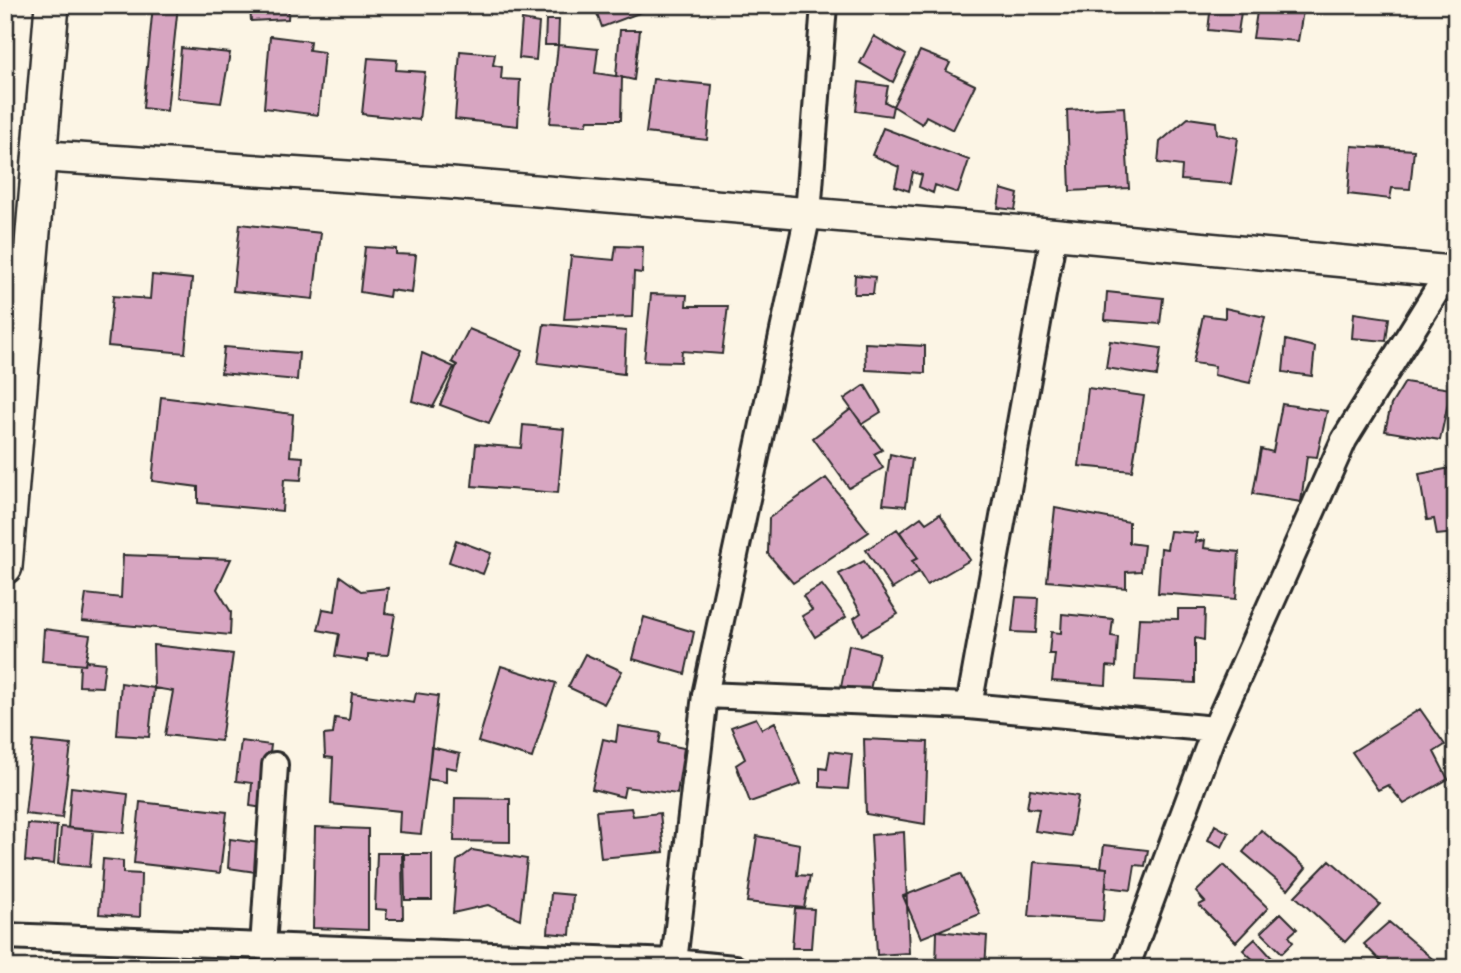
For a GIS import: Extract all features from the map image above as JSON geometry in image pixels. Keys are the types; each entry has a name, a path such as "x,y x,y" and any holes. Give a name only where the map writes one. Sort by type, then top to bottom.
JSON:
{"main road":[{"path":"5,567 52,5"}],"street":[{"path":"674,962 705,695 808,214 824,5"},
{"path":"40,156 446,183 1054,234 1453,272 1344,440 1215,729 1126,968"},
{"path":"969,706 1054,234"},
{"path":"705,695 969,706 1215,729"},
{"path":"263,947 275,765"},
{"path":"5,936 674,962 734,968"}],"building":[{"path":"153,5 178,5 167,111 143,108"},
{"path":"250,5 289,5 288,19 251,21"},
{"path":"465,5 532,5 531,15 465,9"},
{"path":"594,5 660,5 602,27"},
{"path":"928,5 957,5 954,13"},
{"path":"1211,5 1242,5 1238,33 1208,30"},
{"path":"1258,5 1304,5 1298,41 1253,38"},
{"path":"522,20 539,23 536,60 519,58"},
{"path":"546,20 559,20 558,45 545,45"},
{"path":"620,30 640,30 634,80 616,76"},
{"path":"270,36 310,41 309,50 324,52 318,115 264,108"},
{"path":"874,36 906,55 893,82 860,63"},
{"path":"558,45 598,49 595,73 622,77 621,120 588,120 586,125 550,123"},
{"path":"181,48 230,53 221,103 177,98"},
{"path":"460,51 495,54 493,65 502,67 501,79 520,80 518,126 455,119"},
{"path":"920,51 950,63 946,71 975,85 953,130 926,116 922,124 893,106"},
{"path":"368,58 397,60 396,70 425,72 419,120 362,114"},
{"path":"653,79 712,85 707,140 646,133"},
{"path":"859,82 888,86 885,102 893,106 891,116 856,111"},
{"path":"1124,107 1129,188 1070,191 1067,110"},
{"path":"1188,118 1216,122 1217,134 1238,138 1231,184 1181,180 1182,166 1158,163 1160,142"},
{"path":"883,128 969,160 958,193 935,185 933,193 919,187 922,175 913,172 909,191 895,186 899,167 872,155"},
{"path":"1352,146 1414,150 1410,189 1392,188 1390,199 1348,194"},
{"path":"1001,189 1018,194 1015,210 998,208"},
{"path":"240,224 321,233 313,299 233,291"},
{"path":"616,246 643,247 642,273 634,272 632,317 564,319 571,256 614,260"},
{"path":"365,247 396,249 396,254 416,255 412,293 390,290 389,297 360,292"},
{"path":"152,275 192,279 185,353 108,346 113,296 150,299"},
{"path":"855,275 875,277 873,294 854,294"},
{"path":"1107,292 1163,298 1160,324 1105,320"},
{"path":"651,294 687,295 686,306 728,306 722,354 682,351 681,362 644,361"},
{"path":"1225,308 1265,317 1250,383 1214,375 1215,366 1193,363 1203,315 1225,318"},
{"path":"1354,313 1389,318 1386,341 1352,338"},
{"path":"544,324 626,331 624,374 538,363"},
{"path":"469,329 523,351 489,423 440,405 457,365 452,362"},
{"path":"1286,340 1315,347 1312,376 1283,372"},
{"path":"1110,341 1161,348 1157,376 1106,368"},
{"path":"865,343 925,346 925,373 866,370"},
{"path":"224,347 299,353 297,380 221,373"},
{"path":"422,353 454,367 433,407 412,401"},
{"path":"1405,382 1451,389 1440,440 1385,431 1391,405"},
{"path":"865,385 881,412 862,424 844,399"},
{"path":"1088,388 1144,396 1132,471 1079,466"},
{"path":"161,397 293,414 290,456 303,457 301,480 284,479 282,511 198,503 198,487 152,481"},
{"path":"1282,404 1327,411 1317,457 1307,456 1301,502 1253,494 1261,449 1273,452"},
{"path":"851,409 882,450 874,454 883,468 849,488 813,438"},
{"path":"523,425 564,429 558,493 472,486 476,444 521,448"},
{"path":"890,454 912,459 906,506 883,504"},
{"path":"1456,467 1456,533 1437,535 1434,519 1427,520 1419,474"},
{"path":"826,478 869,532 793,583 768,554 769,518"},
{"path":"1055,508 1129,522 1129,543 1144,545 1141,571 1126,572 1126,588 1047,581"},
{"path":"940,514 970,560 927,585 912,561 918,558 900,532 921,517 926,523"},
{"path":"897,529 918,558 912,561 919,572 892,589 866,550"},
{"path":"1170,531 1197,533 1195,542 1205,540 1204,548 1239,552 1236,599 1158,593 1161,548 1167,549"},
{"path":"456,540 491,553 483,574 449,562"},
{"path":"123,555 231,559 217,589 231,612 230,635 82,621 86,594 121,598"},
{"path":"864,561 898,614 862,635 854,618 861,613 839,574"},
{"path":"340,576 361,591 388,588 385,613 395,614 388,655 368,654 368,661 335,656 339,634 318,630 323,609 335,611"},
{"path":"822,585 846,617 815,637 802,616 812,610 803,596"},
{"path":"1016,597 1038,598 1036,633 1012,632"},
{"path":"1178,609 1205,609 1204,640 1195,638 1195,683 1135,680 1139,618 1178,619"},
{"path":"1062,614 1113,619 1111,636 1118,637 1116,667 1107,666 1106,685 1052,681 1055,654 1049,654 1051,632 1061,633"},
{"path":"644,617 694,632 685,674 633,659"},
{"path":"44,629 90,635 85,665 42,661"},
{"path":"153,645 233,654 221,741 165,735 173,691 154,688"},
{"path":"849,645 879,653 869,693 841,687"},
{"path":"585,654 622,671 604,704 568,687"},
{"path":"86,661 105,663 102,687 79,686 80,665 85,665"},
{"path":"501,666 556,683 532,758 478,742"},
{"path":"121,683 154,688 149,737 117,735"},
{"path":"352,693 414,702 416,693 438,696 421,834 399,832 400,811 331,804 333,758 325,757 324,735 333,734 335,718 349,720"},
{"path":"1420,709 1445,745 1434,752 1448,779 1404,804 1388,785 1378,790 1352,752"},
{"path":"756,718 762,729 775,722 801,784 750,802 736,765 745,759 731,727"},
{"path":"618,726 661,733 659,743 684,748 677,794 625,787 623,797 592,789 603,739 616,742"},
{"path":"864,739 928,742 925,824 866,814"},
{"path":"33,741 71,745 62,818 25,814"},
{"path":"241,741 271,745 263,808 250,806 252,783 236,781"},
{"path":"431,747 460,754 457,769 446,767 446,782 428,779"},
{"path":"830,751 852,754 848,789 820,787 820,768 827,769"},
{"path":"71,787 128,794 124,833 68,828"},
{"path":"1030,789 1078,796 1071,836 1035,831 1039,809 1027,808"},
{"path":"455,798 510,799 510,842 454,841"},
{"path":"140,802 227,812 220,873 134,863"},
{"path":"631,808 633,816 660,813 664,852 601,858 596,811"},
{"path":"28,824 57,826 54,864 25,861"},
{"path":"1215,825 1229,833 1222,847 1208,840"},
{"path":"61,827 93,830 90,867 58,864"},
{"path":"315,827 368,829 368,930 313,928"},
{"path":"1261,830 1306,868 1288,890 1243,852"},
{"path":"904,832 909,953 877,955 871,835"},
{"path":"757,836 800,844 797,875 810,876 804,908 747,902"},
{"path":"230,839 259,843 256,872 228,868"},
{"path":"1104,845 1148,850 1145,866 1135,865 1131,890 1106,887 1107,868 1101,867"},
{"path":"472,850 527,859 520,919 488,905 453,913 457,861"},
{"path":"377,853 402,853 403,919 386,919 387,910 375,909"},
{"path":"404,854 432,854 432,900 405,900"},
{"path":"103,859 123,861 123,873 141,874 140,917 99,914"},
{"path":"1330,860 1380,904 1345,942 1295,896"},
{"path":"1034,862 1107,868 1103,921 1029,916"},
{"path":"1224,865 1268,908 1236,942 1199,905 1205,902 1196,892"},
{"path":"960,874 980,914 921,938 903,896"},
{"path":"551,893 573,895 570,935 548,933"},
{"path":"795,908 814,909 811,948 792,948"},
{"path":"1281,913 1297,929 1289,936 1293,942 1282,953 1261,932"},
{"path":"1389,922 1442,967 1387,968 1364,944"},
{"path":"937,931 987,936 985,968 936,968"},
{"path":"1255,939 1272,958 1262,968 1243,950"}]}
